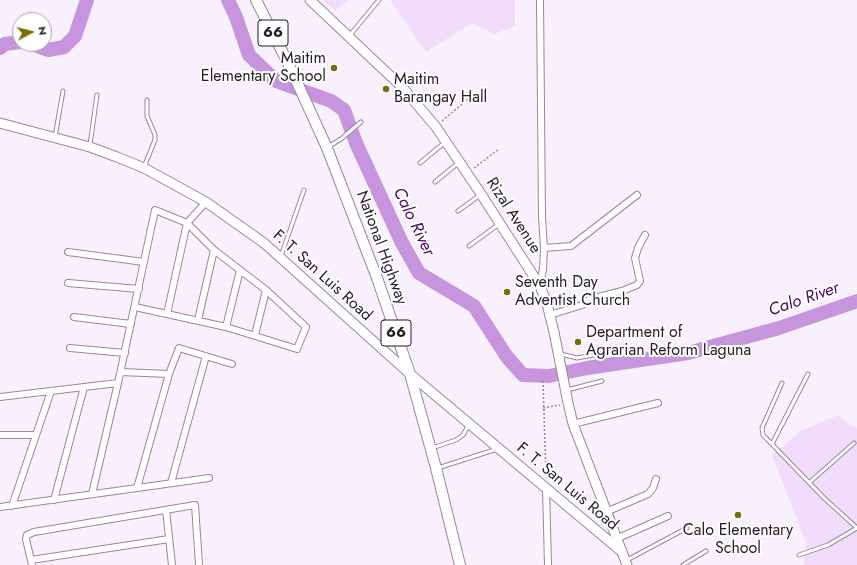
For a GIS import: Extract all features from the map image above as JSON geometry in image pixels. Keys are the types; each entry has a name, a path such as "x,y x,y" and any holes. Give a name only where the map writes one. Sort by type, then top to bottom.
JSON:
{"main road":[{"name":"National Highway","path":"256,0 290,67 327,148 377,278 410,374 436,468 460,565"},
{"name":"Rizal Avenue","path":"310,0 403,88 436,127 468,173 540,286 550,315 573,424 626,563"},
{"name":"F. T. San Luis Road","path":"0,123 90,147 144,168 206,202 264,243 410,374 621,551"}],"street":[{"path":"540,0 542,217 544,248 543,269 540,286"},
{"path":"544,248 571,246 577,243 637,195"},
{"path":"167,314 187,223 206,202"},
{"path":"92,494 121,372 144,262 156,210 187,223 214,250 266,290 306,327 297,349 226,327 135,307"},
{"path":"550,315 582,305 590,299 638,285 640,281 636,258 638,248 645,235"},
{"path":"198,320 214,250"},
{"path":"68,252 144,262"},
{"path":"226,327 240,270"},
{"path":"68,283 139,289"},
{"path":"255,335 266,290"},
{"path":"74,317 131,324"},
{"path":"70,348 125,353"},
{"path":"137,488 169,374 179,348 232,364"},
{"path":"171,483 206,356"},
{"path":"121,372 169,374"},
{"path":"0,397 118,383"},
{"path":"54,500 84,387"},
{"path":"12,506 50,391"},
{"path":"573,424 658,403"},
{"path":"0,435 36,435"},
{"path":"0,507 209,478"},
{"path":"606,512 648,494 653,488 656,479"},
{"path":"546,488 548,565"},
{"path":"169,539 32,562 26,539 27,535 34,532 195,505 199,565"},
{"path":"166,510 172,565"},
{"path":"616,539 668,516"}],"lane":[{"path":"348,36 379,0"},
{"path":"54,137 63,91"},
{"path":"90,147 97,95"},
{"path":"144,168 155,140 155,134 147,116 147,100"},
{"path":"327,148 361,122"},
{"path":"420,163 446,141"},
{"path":"435,182 460,162"},
{"path":"280,258 304,190"},
{"path":"458,211 481,194"},
{"path":"469,246 500,223"},
{"path":"559,357 577,358 609,352"},
{"path":"772,444 808,374"},
{"path":"565,386 602,381"},
{"path":"782,384 762,428 763,435 824,498 857,528 828,544 799,554"},
{"path":"430,448 456,440 463,435 469,424"},
{"path":"810,482 854,443"},
{"path":"436,468 499,449"},
{"path":"626,563 687,528"},
{"path":"683,565 706,551"}],"path":[{"path":"436,127 468,98"},
{"path":"468,173 499,149"},
{"path":"543,381 546,488"},
{"path":"543,408 568,403"}],"shaded area":[{"path":"323,0 348,0 335,11"},
{"path":"390,0 515,0 515,26 495,34 472,23 426,52"},
{"path":"838,415 849,424 857,428 857,565 804,565 806,543 772,455 801,431"}],"waterway":[{"name":"Calo River","path":"52,49 64,47 75,36 87,0"},
{"name":"Calo River","path":"228,0 236,17 249,55 276,81 331,101 344,110 356,143 402,243 419,273 474,306 507,357 523,375 549,376 587,368 688,353 779,328 857,301"},
{"name":"Calo River","path":"0,48 5,44 12,43"}],"place":[{"name":"Maitim Elementary School","path":"334,68"},
{"name":"Maitim Barangay Hall","path":"386,89"},
{"name":"Seventh Day Adventist Church","path":"507,292"},
{"name":"Department of Agrarian Reform Laguna","path":"578,342"},
{"name":"Calo Elementary School","path":"738,515"}]}
